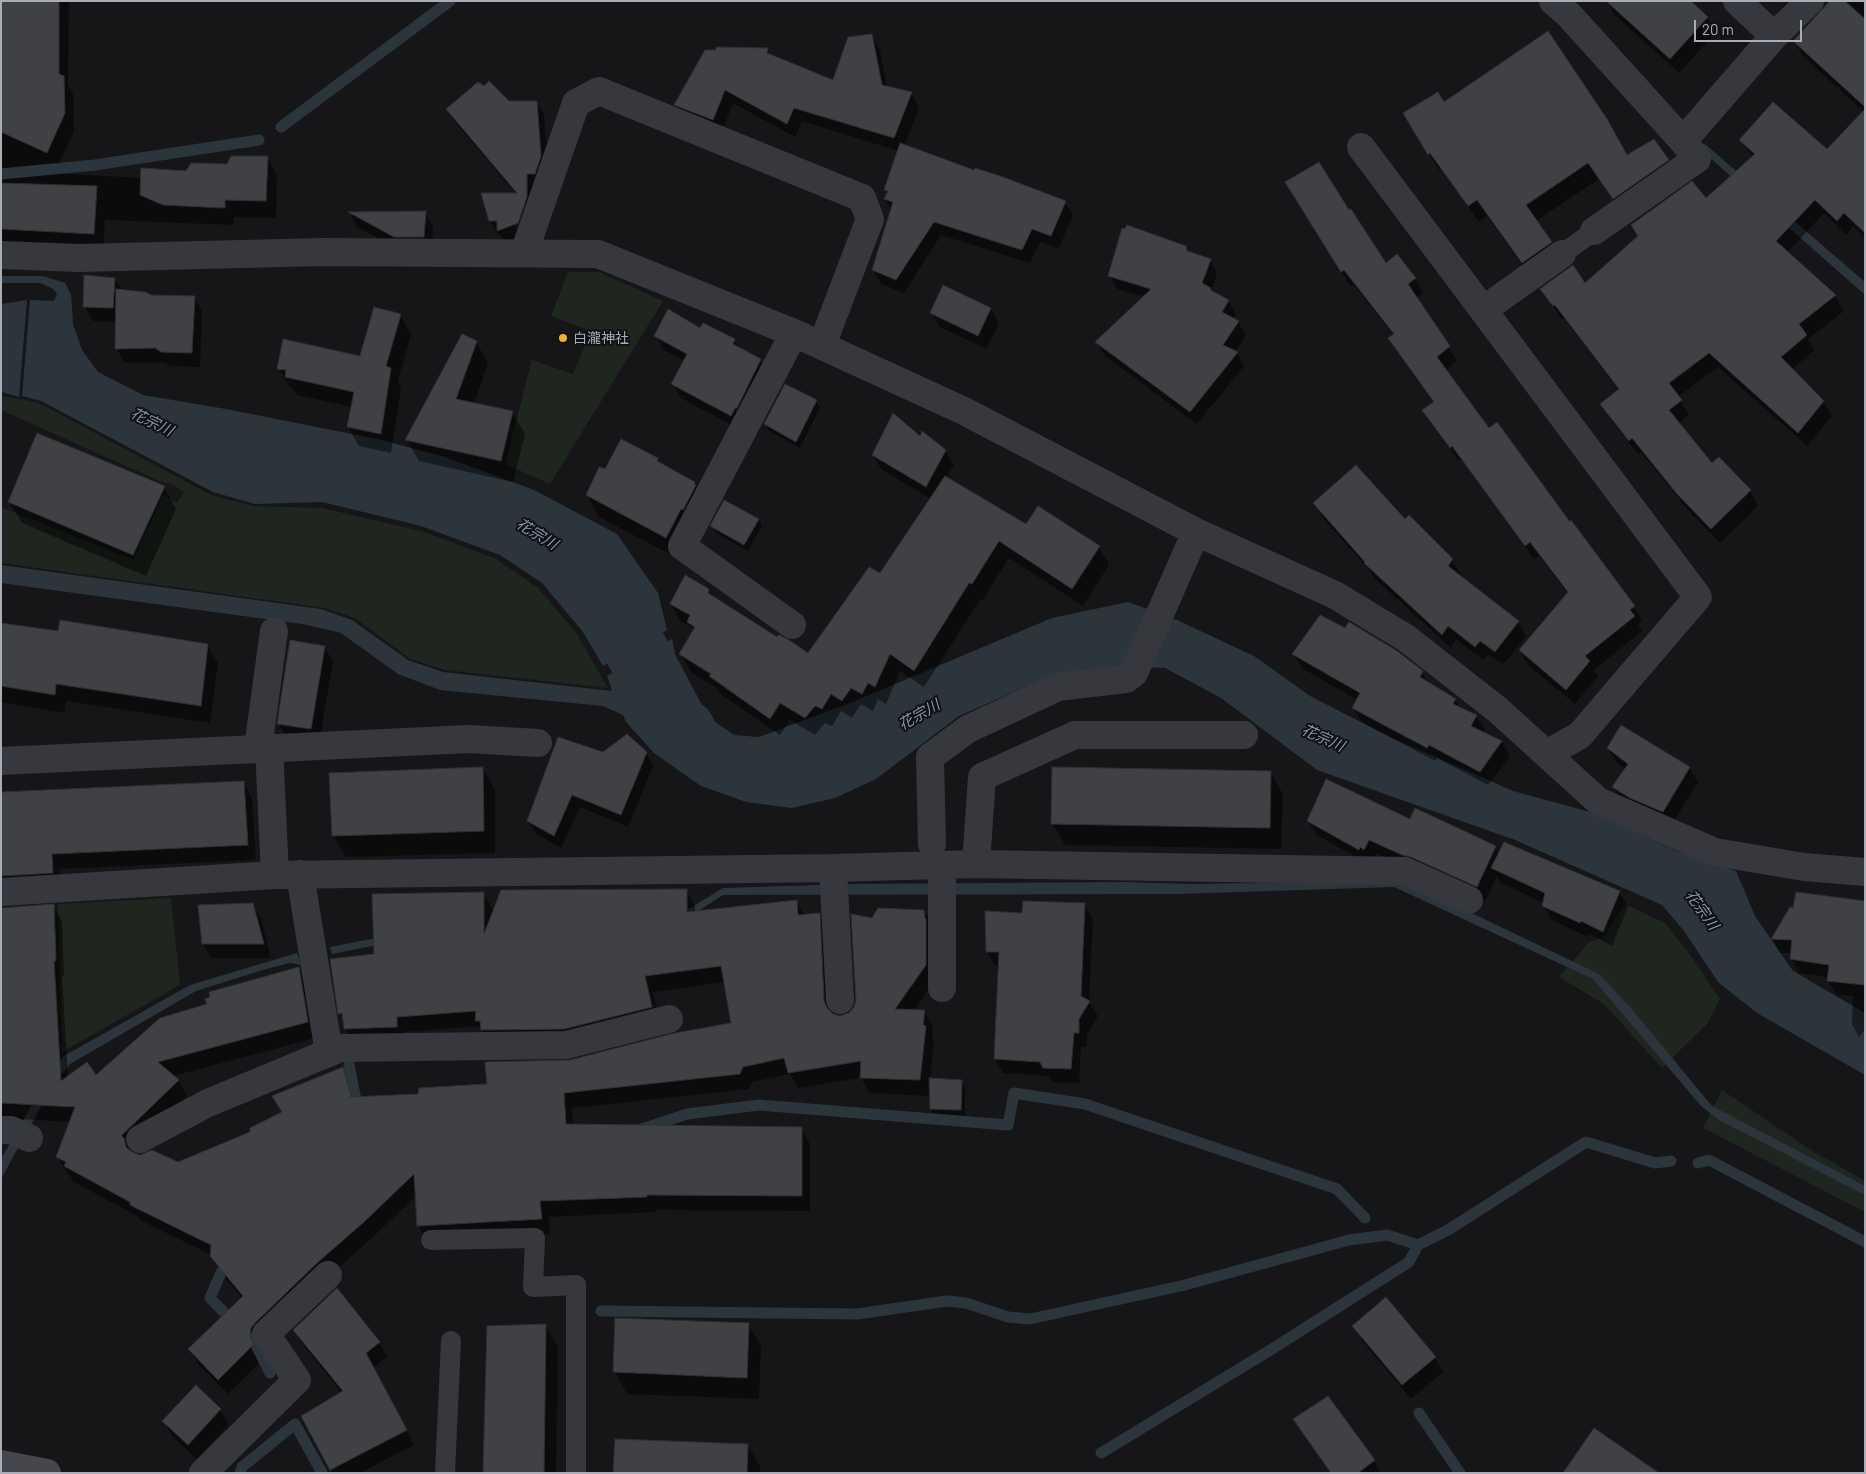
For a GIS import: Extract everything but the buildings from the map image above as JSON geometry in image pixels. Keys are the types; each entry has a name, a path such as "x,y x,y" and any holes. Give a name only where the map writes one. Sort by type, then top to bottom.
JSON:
{"street":[{"path":"1553,1 1569,15 1697,159 1594,231"},
{"path":"1737,1 1774,36"},
{"path":"1683,141 1774,36 1810,1"},
{"path":"524,253 576,103 599,91 862,198 870,219 822,345"},
{"path":"1361,147 1698,597 1580,735 1547,754"},
{"path":"1,255 79,258 323,252 598,254 822,345 964,411 1196,532 1335,595 1406,638 1498,710 1598,801 1715,852 1804,867 1865,872"},
{"path":"1483,310 1562,254"},
{"path":"792,625 682,546 794,333"},
{"path":"942,988 937,854 930,757 968,729 1058,687 1126,679 1134,673 1196,532"},
{"path":"274,631 263,748 288,874 329,1053"},
{"path":"976,864 982,777 1075,735 1244,735"},
{"path":"1,761 469,739 538,743"},
{"path":"1,892 288,874 833,868 937,854 976,864 1405,871 1469,900"},
{"path":"833,868 840,1000"},
{"path":"140,1139 208,1103 340,1048 566,1045 669,1018"},
{"path":"1,1130 12,1130 29,1138"},
{"path":"202,1473 297,1380 266,1334 328,1275"},
{"path":"1,1464 47,1473"}],"lane":[{"path":"1562,254 1594,231"},
{"path":"431,1240 535,1238 533,1287 576,1285 576,1473"},
{"path":"445,1473 451,1341"}],"shaded area":[{"path":"568,272 599,272 663,301 550,484 505,464 532,360 573,374 591,331 551,316"},
{"path":"3,396 39,403 211,495 253,506 322,508 425,532 496,559 538,588 577,634 608,688 445,670 410,659 355,618 324,608 1,563 1,507 133,560 163,495 177,503 184,492 170,483 164,483 1,410"},
{"path":"171,898 180,985 62,1052 58,904"},
{"path":"1625,904 1665,923 1691,956 1720,999 1708,1023 1662,1068 1604,1004 1559,977 1589,942 1604,937"},
{"path":"1722,1090 1814,1152 1865,1181 1865,1212 1703,1128"}],"water":[{"path":"1705,144 1865,282 1865,295 1699,148"},
{"path":"1,276 43,276 65,283 71,294 73,324 82,350 98,372 143,395 226,409 377,439 445,457 534,490 617,534 658,593 667,630 603,666 583,632 542,583 500,555 421,526 322,502 255,504 213,492 41,401 22,396 30,300 54,301 57,294 53,289 40,283 1,283"},
{"path":"27,300 19,397 1,392 1,304"},
{"path":"1,565 321,609 352,620 408,660 443,672 612,691 607,676 672,639 679,673 701,712 734,735 759,737 850,703 1052,618 1128,602 1177,620 1254,656 1310,696 1392,738 1513,791 1590,812 1677,851 1736,871 1755,916 1793,971 1865,1013 1865,1075 1757,1013 1718,982 1684,931 1662,905 1515,840 1317,770 1221,698 1165,668 1120,666 1050,676 959,716 876,779 835,798 792,808 746,802 701,786 654,753 626,722 623,715 603,706 440,690 398,674 341,633 302,624 1,583"},
{"path":"1397,881 1432,894 1599,974 1629,1006 1712,1106 1865,1186 1865,1195 1719,1120 1701,1106 1593,979 1394,887 1178,894 723,895 676,926 377,945 332,954 330,947 381,937 415,940 672,919 723,888 853,884 1124,882 1192,884"},
{"path":"297,953 301,965 290,963 196,991 70,1064 54,1083 1,1179 1,1159 46,1080 62,1057 190,985"}],"waterway":[{"path":"281,127 450,1"},
{"path":"1,174 95,165 259,140"},
{"name":"花宗川","path":"586,575 610,601 677,726 684,731"},
{"path":"349,1065 358,1110"},
{"path":"639,1130 687,1114 759,1105 1008,1125 1014,1093 1085,1104 1337,1189 1365,1218"},
{"path":"601,1311 857,1314 947,1301 966,1303 1008,1317 1030,1319 1185,1285 1349,1240 1387,1235 1418,1245 1448,1230 1586,1142 1655,1163 1671,1161"},
{"path":"1698,1163 1709,1160 1865,1242"},
{"path":"1101,1453 1272,1349 1409,1262 1418,1245"},
{"path":"228,1257 210,1298 256,1345 270,1373"},
{"path":"1419,1413 1460,1473"},
{"path":"240,1473 242,1467 295,1424 322,1473"}],"place":[{"name":"白瀧神社","path":"563,338"}]}
